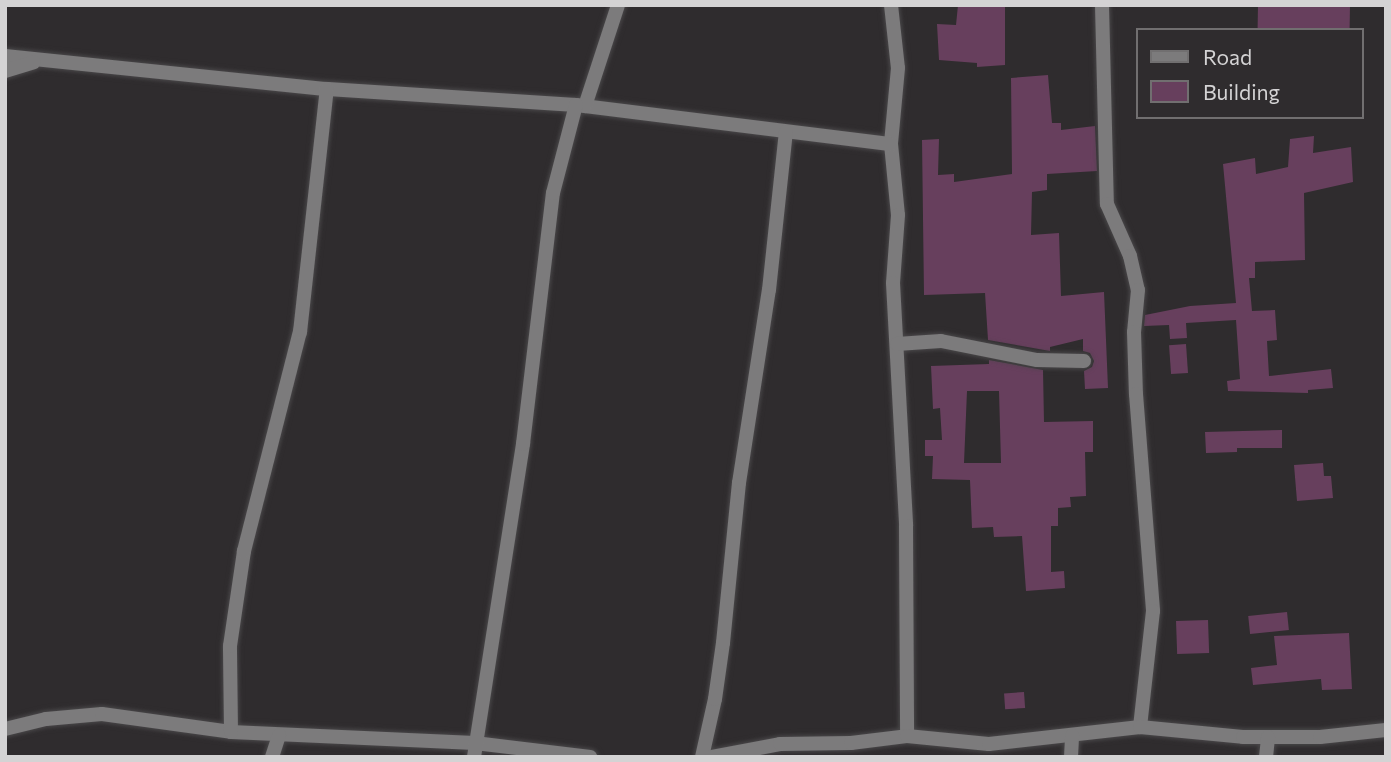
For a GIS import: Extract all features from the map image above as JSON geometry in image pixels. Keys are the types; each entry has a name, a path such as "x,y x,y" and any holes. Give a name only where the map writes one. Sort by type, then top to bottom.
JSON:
{"street":[{"path":"475,750 523,444 553,193 580,106 618,5"},
{"path":"891,5 898,68 891,144 898,215 893,284 906,526 907,736"},
{"path":"1102,5 1107,204 1130,256 1138,290 1134,332 1136,394 1153,611 1140,727"},
{"path":"5,55 38,61 327,89 580,106 891,144"},
{"path":"5,71 38,61"},
{"path":"231,732 230,646 244,551 300,332 327,89"},
{"path":"702,757 721,654 739,483 769,290 786,132"},
{"path":"897,344 941,341 1037,360 1084,361"},
{"path":"5,729 46,719 102,714 231,732 590,757"},
{"path":"712,757 780,744 851,743 907,736 989,744 1140,727 1175,733 1268,737 1320,737 1386,730"},
{"path":"272,757 279,735"},
{"path":"1071,757 1072,736"},
{"path":"1266,757 1268,737"}],"building":[{"path":"958,5 1005,5 1005,65 977,67 977,63 939,60 937,24 956,25"},
{"path":"1258,5 1350,7 1350,28 1258,28"},
{"path":"1048,75 1052,123 1061,123 1061,130 1095,126 1097,171 1047,174 1047,190 1032,192 1031,235 1059,233 1061,296 1104,292 1108,388 1085,389 1084,371 1092,367 1094,361 1090,353 1083,351 1083,339 1050,347 1050,351 988,340 985,293 924,295 922,140 939,139 938,175 954,174 954,182 1012,174 1011,78"},
{"path":"1314,136 1313,153 1351,147 1353,182 1304,193 1305,260 1255,262 1255,278 1249,278 1252,311 1275,310 1277,340 1267,341 1269,376 1331,369 1333,388 1308,390 1308,393 1228,391 1227,381 1240,379 1236,320 1186,323 1187,338 1170,339 1169,325 1144,326 1145,315 1190,306 1236,303 1223,164 1255,158 1256,174 1288,167 1290,139"},
{"path":"1186,344 1188,373 1171,374 1169,345"},
{"path":"989,360 1043,370 1044,422 1093,421 1093,452 1085,452 1086,496 1070,497 1071,507 1058,508 1058,526 1051,526 1051,572 1064,571 1065,588 1026,591 1022,536 994,537 993,527 972,528 970,480 932,479 933,456 925,456 925,440 942,440 940,408 933,409 931,366 989,364","holes":["967,391 999,391 1001,463 964,463"]},
{"path":"1282,430 1282,448 1237,448 1237,452 1206,453 1205,432"},
{"path":"1323,463 1324,476 1331,476 1333,498 1297,501 1294,465"},
{"path":"1287,612 1289,630 1250,634 1248,616"},
{"path":"1208,620 1209,653 1177,654 1176,621"},
{"path":"1349,633 1352,689 1322,690 1321,679 1253,685 1251,668 1277,665 1274,636"},
{"path":"1024,692 1025,708 1005,709 1004,693"}]}
